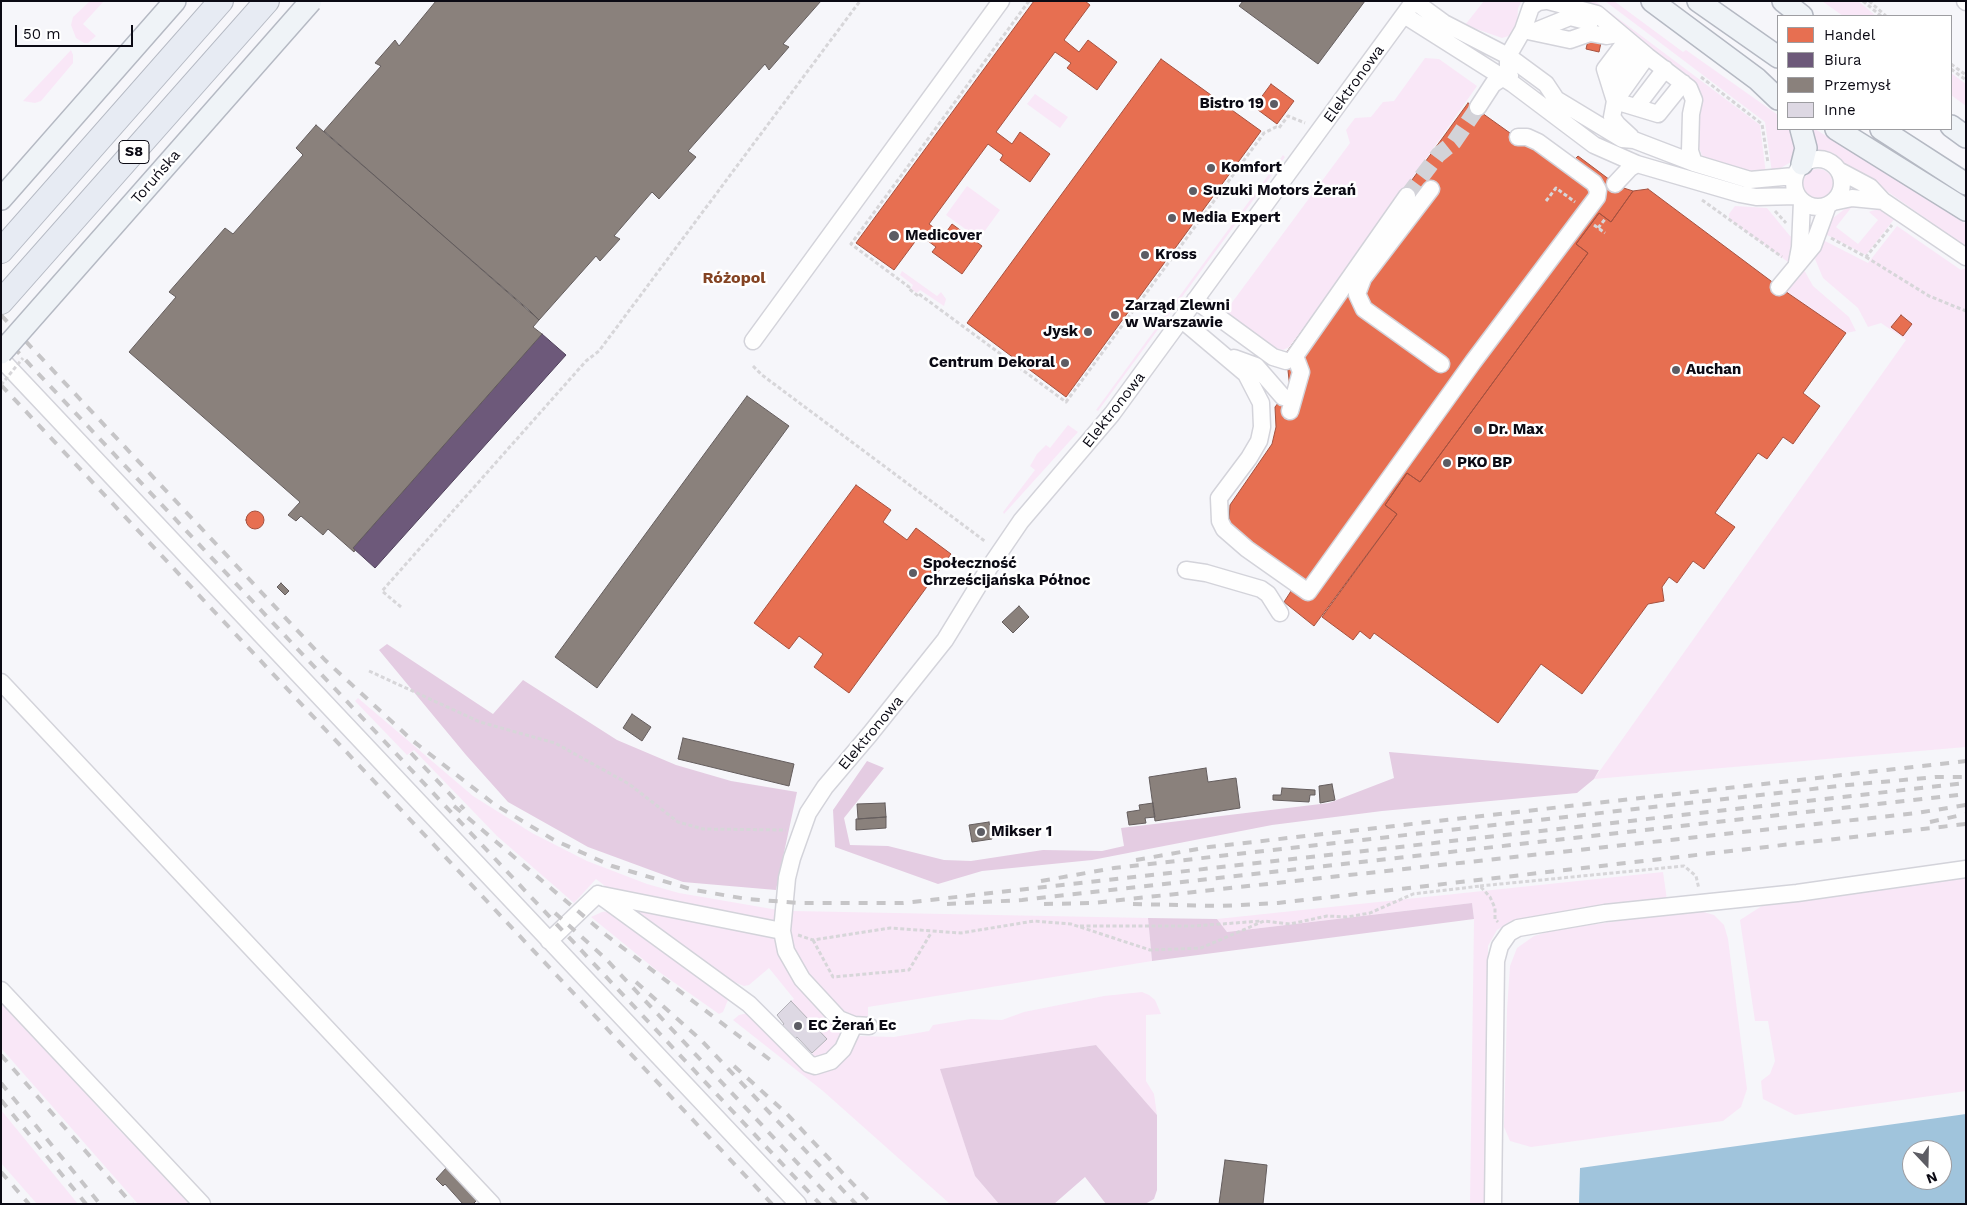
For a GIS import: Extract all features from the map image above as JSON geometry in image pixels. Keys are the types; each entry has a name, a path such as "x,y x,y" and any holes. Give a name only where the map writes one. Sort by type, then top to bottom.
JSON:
{"highway":[{"name":"S8","path":"1,251 221,1"},
{"name":"S8","path":"1,302 266,1"}],"main road":[{"path":"1,198 175,1"},
{"name":"Toruńska","path":"1,353 311,1"},
{"path":"1652,1 1777,91"},
{"path":"1698,1 1777,57"},
{"path":"1782,1 1801,15"},
{"path":"1740,66 1777,97"},
{"path":"1952,125 1966,137"},
{"path":"1798,170 1806,148 1801,130"},
{"path":"1838,130 1966,210"},
{"path":"1883,130 1966,184"}],"street":[{"path":"753,341 1001,1"},
{"path":"1414,1 1444,23 1508,56 1546,84 1556,99"},
{"name":"Elektronowa","path":"782,931 787,878 808,813 825,787 945,640 989,568 1021,521 1112,414 1414,1"},
{"path":"1507,79 1508,56 1523,34 1531,7 1546,1 1597,14 1689,88 1694,100 1691,114 1690,151 1694,163"},
{"path":"1404,15 1507,79 1594,145 1637,164 1740,194 1756,197 1799,199 1815,207 1852,198 1883,200"},
{"path":"1489,46 1523,34 1570,40 1590,33 1606,36 1646,55"},
{"path":"1646,55 1658,114 1630,106 1610,84 1646,55"},
{"path":"1634,140 1612,117 1630,106 1646,55"},
{"path":"1630,106 1646,55"},
{"path":"1478,107 1493,84 1517,78 1538,92 1556,99 1622,139 1634,140 1694,163 1750,180 1798,170 1818,159 1833,164 1838,170 1870,188 1883,200 1966,257"},
{"path":"1952,124 1966,123"},
{"path":"1182,320 1227,356 1246,374 1254,386 1263,414 1259,441 1249,458 1219,498 1218,512 1224,529 1247,549 1308,592 1473,362 1597,198 1598,190 1594,183 1538,142 1527,137 1518,137"},
{"path":"1615,184 1637,164"},
{"path":"1779,287 1790,260 1800,247 1799,199 1793,182 1798,170"},
{"path":"1790,260 1813,246 1831,203 1842,186 1838,170"},
{"path":"1431,189 1363,278 1357,294 1364,309 1441,364"},
{"path":"1227,356 1256,366 1286,404 1301,372 1295,356 1408,196"},
{"path":"1195,300 1273,358 1286,361"},
{"path":"1254,344 1256,366 1254,386"},
{"path":"1,359 798,1204"},
{"path":"1186,570 1206,573 1262,590 1268,594 1280,613"},
{"path":"1,682 492,1204"},
{"path":"1493,1204 1496,961 1500,946 1509,933 1518,928 1605,913 1702,901 1806,892 1966,869"},
{"path":"549,941 598,894"},
{"path":"598,894 782,931 786,951 802,979 839,1019 861,1025 843,1049 831,1061 815,1066 809,1064 749,1004 598,894"},
{"path":"1,990 202,1204"}],"path":[{"path":"402,607 382,591 586,361 599,351 860,1"},
{"path":"1029,1 851,244 909,287 918,296 919,294 1066,402 1264,133 1276,127 1279,128 1288,116 1304,123"},
{"path":"1863,1 1880,15"},
{"path":"1869,1 1885,15"},
{"path":"1952,65 1966,75"},
{"path":"1952,70 1966,80"},
{"path":"942,103 950,109"},
{"path":"1546,201 1556,188 1577,203"},
{"path":"1701,199 1790,260"},
{"path":"1598,228 1606,218"},
{"path":"1591,224 1605,233"},
{"path":"1866,257 1929,296 1966,311"},
{"path":"753,366 762,375 986,542"},
{"path":"368,670 480,722 555,743 629,784 678,822 703,829 802,830"},
{"path":"782,931 813,940 890,928 931,933 961,933 1034,921 1075,926 1195,926 1264,921 1290,924 1326,916 1347,917 1370,913 1414,894 1684,866 1696,876 1702,901"},
{"path":"1480,886 1492,902 1495,918 1509,933"},
{"path":"1075,926 1150,950 1201,948 1264,921"},
{"path":"813,940 833,977 909,970 931,933"}],"shaded area":[{"path":"90,1 104,1 83,24 96,36 88,43 84,43 76,38 71,25 73,17"},
{"path":"1484,1 1522,1 1518,8 1517,26 1512,35 1502,38 1465,25"},
{"path":"1557,1 1595,1 1760,125 1766,174 1755,174 1703,158 1694,134 1699,106 1605,15"},
{"path":"1605,1 1614,1 1683,52 1686,50 1777,114 1777,130 1791,130 1796,141 1795,155 1791,162 1772,173 1765,122"},
{"path":"1822,1 1858,1 1875,15 1842,15"},
{"path":"71,50 73,63 41,101 35,103 23,101"},
{"path":"1425,58 1439,59 1477,86 1359,254 1289,347 1283,350 1274,348 1225,312 1350,143 1346,130 1355,118 1371,117 1383,102 1394,101"},
{"path":"1952,74 1966,84 1966,106 1952,96"},
{"path":"1035,94 1068,117 1060,128 1027,104"},
{"path":"1808,130 1817,130 1966,224 1966,247 1881,187 1848,168 1833,153 1814,150"},
{"path":"1283,155 1285,157 1098,411 1096,410"},
{"path":"1818,169 1824,170 1832,178 1832,190 1824,198 1818,199 1812,198 1804,190 1803,184 1804,178 1812,170"},
{"path":"967,186 1000,210 979,239 946,215"},
{"path":"1850,205 1863,206 1851,208 1836,227 1858,244 1878,220 1869,212 1879,209 1895,218 1866,255 1827,235 1825,230 1829,221"},
{"path":"1735,206 1767,208 1790,236 1795,237 1788,262 1729,219 1729,214"},
{"path":"1897,226 1961,270 1966,268 1966,747 1594,779 1906,340 1881,323 1868,327 1858,308 1823,278 1815,259 1821,242 1825,241 1868,263"},
{"path":"1803,268 1813,286 1849,317 1856,331 1846,333 1784,290"},
{"path":"902,271 937,296 941,292 946,299 944,306 920,290 917,293 911,289 913,285 900,275"},
{"path":"1068,425 1078,432 1004,514 1003,512 1035,470 1030,466 1037,454 1046,445 1050,448"},
{"path":"387,644 493,714 523,680 617,740 676,765 731,781 797,792 776,890 683,882 588,847 508,802 466,755 379,650"},
{"path":"358,698 473,796 532,833 587,861 647,884 679,893 778,910 776,922 835,1026 845,1032 858,1036 894,1037 929,1031 933,1025 971,1019 1002,1020 1024,1012 1104,996 1142,992 1149,995 1155,1000 1161,1014 1146,1015 1146,1081 1154,1094 1157,1115 1096,1045 941,1069 975,1176 999,1204 950,1204 823,1091 733,1020 739,1015 748,1013 809,1057 827,1039 791,1001 794,999 769,968 749,985 744,986 722,977 596,879 574,903 497,836 414,750 407,755 355,701"},
{"path":"1389,752 1599,770 1594,779 1577,793 1382,811 1272,825 1092,860 982,871 938,884 835,847 833,810 867,761 884,768 844,818 850,845 888,846 944,860 971,861 1043,850 1102,851 1124,846 1121,828 1329,803 1394,778"},
{"path":"1663,872 1667,900 1511,921 1497,930 1488,946 1486,1204 1470,1204 1474,919 1472,903 1227,932 1217,919"},
{"path":"1966,875 1966,1091 1795,1115 1763,1099 1761,1081 1770,1074 1775,1061 1768,1021 1755,1021 1740,920 1765,904"},
{"path":"1472,903 1474,919 1152,961 1148,918 1217,919 1227,932"},
{"path":"1697,910 1714,915 1724,925 1728,939 1747,1089 1741,1107 1723,1121 1531,1147 1510,1141 1504,1127 1507,1010 1510,966 1517,948 1534,936 1554,930"},
{"path":"611,911 727,995 728,1000 723,1012 719,1014 655,969 591,917 602,912"},
{"path":"793,911 1148,918 1152,961 868,1007 868,1019 848,1017 806,973 793,950 791,927"},
{"path":"1,999 91,1094 94,1103 124,1135 132,1137 195,1204 138,1204 1,1048"},
{"path":"1096,1045 1157,1115 1157,1190 1154,1199 1145,1204 1106,1204 1085,1177 1054,1204 999,1204 975,1176 940,1069"},
{"path":"1,1110 78,1204 37,1204 1,1163"}],"water":[{"path":"1966,1114 1966,1204 1579,1204 1580,1168"}],"building: Handel":[{"path":"1034,1 1085,1 1090,5 1064,40 1079,52 1088,40 1117,62 1097,90 1067,68 1071,63 1055,52 996,132 1012,144 1020,132 1050,154 1030,182 1000,160 1003,155 988,144 929,224 944,235 952,224 982,246 962,274 932,252 936,247 920,235 894,270 856,243"},
{"path":"1589,36 1602,38 1599,52 1586,49"},
{"path":"1161,59 1261,131 1066,397 967,323"},
{"name":"Bistro 19","path":"1271,84 1294,101 1277,124 1254,107"},
{"path":"1468,103 1510,133 1520,129 1532,131 1573,161 1578,156 1610,180 1608,183 1633,191 1611,222 1599,213 1576,244 1588,253 1420,482 1407,473 1385,505 1397,514 1314,626 1284,602 1293,588 1229,523 1230,505 1272,444 1276,427 1275,407 1290,388 1286,353"},
{"path":"1648,189 1779,287 1846,333 1803,393 1820,406 1793,444 1783,437 1767,459 1758,453 1715,513 1735,527 1704,569 1693,561 1677,583 1669,577 1662,587 1664,601 1648,604 1582,694 1541,664 1498,723 1374,633 1370,639 1360,631 1353,640 1322,617 1397,514 1385,505 1407,473 1420,482 1588,253 1576,244 1599,213 1611,222 1633,191"},
{"path":"1901,315 1912,324 1903,336 1891,327"},
{"path":"856,485 891,510 883,522 907,540 916,528 951,554 849,693 814,667 823,654 799,636 789,649 754,623"},
{"path":"255,511 261,514 264,520 261,526 255,529 249,526 246,520 249,514"}],"building: Biura":[{"path":"542,334 566,355 375,568 353,548"}],"building: Przemysł":[{"path":"436,1 821,1 783,44 789,47 769,70 765,64 688,151 696,157 659,199 652,192 614,236 620,239 600,261 596,256 539,320 324,131 381,66 375,63 395,40 399,46"},
{"path":"1243,1 1365,1 1318,64 1239,6"},
{"path":"316,125 530,311 539,320 533,327 542,334 353,548 354,552 328,529 323,535 301,516 296,521 288,515 300,502 129,352 176,297 169,292 225,228 233,234 303,155 296,148"},
{"path":"747,396 789,426 597,688 555,657"},
{"path":"281,583 289,591 285,595 277,587"},
{"path":"1019,606 1029,617 1013,633 1002,622"},
{"path":"632,714 651,727 642,741 623,728"},
{"path":"683,738 794,764 789,786 678,759"},
{"path":"1206,768 1208,782 1236,778 1240,808 1155,821 1149,777"},
{"path":"1332,784 1335,800 1320,803 1319,786"},
{"path":"1282,788 1315,790 1315,795 1310,795 1309,802 1273,800 1273,795 1281,795"},
{"path":"885,803 886,817 858,819 857,804"},
{"path":"1153,803 1155,817 1145,818 1146,823 1129,825 1127,812 1140,810 1139,805"},
{"path":"886,817 886,828 856,830 856,819"},
{"name":"Mikser 1","path":"989,822 992,839 972,842 969,825"},
{"path":"1225,1160 1267,1165 1263,1204 1219,1204"},
{"path":"447,1167 478,1199 473,1204 463,1204 445,1184 443,1186 436,1179"}],"building: Inne":[{"name":"EC Żerań Ec","path":"791,1001 827,1039 812,1053 797,1037 793,1040 780,1027 784,1024 777,1015"}],"tunnel":[{"path":"1407,196 1438,155 1454,142 1478,107"}],"railway":[{"path":"1,315 325,660 413,741 494,804 554,840 612,866 694,890 747,899 799,903 903,903 1966,783"},
{"path":"1,334 820,1204"},
{"path":"1,385 772,1204"},
{"path":"411,753 464,809"},
{"path":"1136,860 1209,847 1966,761"},
{"path":"1041,881 1114,868 1848,785 1936,777 1966,777"},
{"path":"947,904 1022,900 1966,794"},
{"path":"1044,904 1093,903 1917,813 1966,805"},
{"path":"454,806 606,935 773,1062"},
{"path":"1930,822 1966,814"},
{"path":"1133,904 1220,906 1278,903 1966,824"},
{"path":"555,913 605,958 836,1204"},
{"path":"636,982 700,1039 856,1204"},
{"path":"1,1055 132,1204"},
{"path":"734,1066 786,1113 872,1204"},
{"path":"1,1083 100,1204"},
{"path":"1,1100 86,1204"},
{"path":"1,1172 29,1204"}],"place":[{"name":"Bistro 19","path":"1274,104"},
{"name":"Komfort","path":"1211,168"},
{"name":"Suzuki Motors Żerań","path":"1193,191"},
{"name":"Media Expert","path":"1172,218"},
{"name":"Medicover","path":"894,236"},
{"name":"Kross","path":"1145,255"},
{"name":"Zarząd Zlewni w Warszawie","path":"1115,315"},
{"name":"Jysk","path":"1088,332"},
{"name":"Centrum Dekoral","path":"1065,363"},
{"name":"Auchan","path":"1676,370"},
{"name":"Dr. Max","path":"1478,430"},
{"name":"PKO BP","path":"1447,463"},
{"name":"Społeczność Chrześcijańska Północ","path":"913,573"},
{"name":"Mikser 1","path":"981,832"},
{"name":"EC Żerań Ec","path":"798,1026"}],"district":[{"name":"Różopol","path":"734,278"}]}
